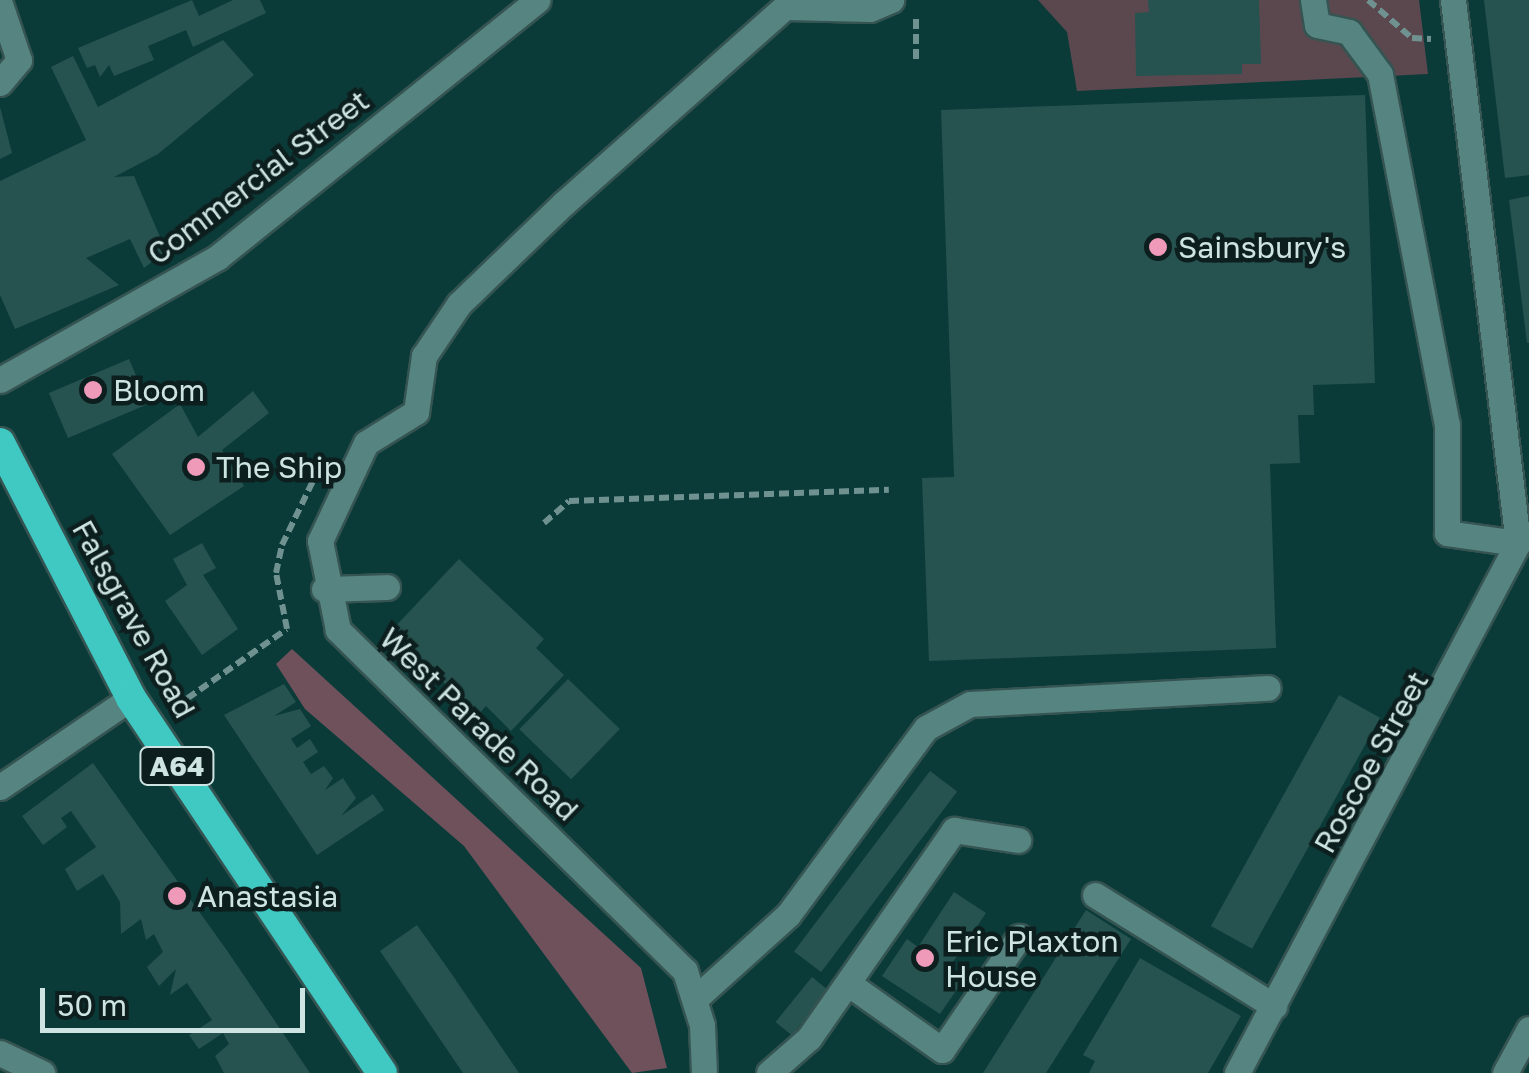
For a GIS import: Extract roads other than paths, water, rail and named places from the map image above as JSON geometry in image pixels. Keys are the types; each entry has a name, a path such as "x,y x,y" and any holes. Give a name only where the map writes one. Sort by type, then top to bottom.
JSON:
{"highway":[{"name":"Falsgrave Road","path":"0,443 131,698 382,1073"}],"street":[{"name":"Commercial Street","path":"0,380 218,256 538,0"},
{"name":"West Parade Road","path":"704,1073 696,998 685,970 374,672 338,630 324,589 320,542 366,443 416,412 424,356 459,304 747,33 784,7 870,9 891,0"},
{"path":"1312,0 1317,24 1348,32 1380,74 1447,425 1446,534 1518,544 1521,468 1452,0"},
{"path":"0,4 19,60 0,83"},
{"name":"Roscoe Street","path":"1237,1073 1518,544"},
{"path":"324,589 387,586"},
{"path":"696,998 788,915 926,728 970,704 1268,688"},
{"path":"0,787 131,698"},
{"path":"769,1073 850,984 954,830 1018,840"},
{"path":"1096,895 1274,1006"},
{"path":"850,984 942,1050 1019,937"},
{"path":"1505,1073 1529,1029"},
{"path":"0,1053 42,1073"}],"place":[{"name":"Sainsbury's","path":"1158,247"},
{"name":"Bloom","path":"93,390"},
{"name":"The Ship","path":"196,467"},
{"name":"Anastasia","path":"177,896"},
{"name":"Eric Plaxton House","path":"925,958"}]}
